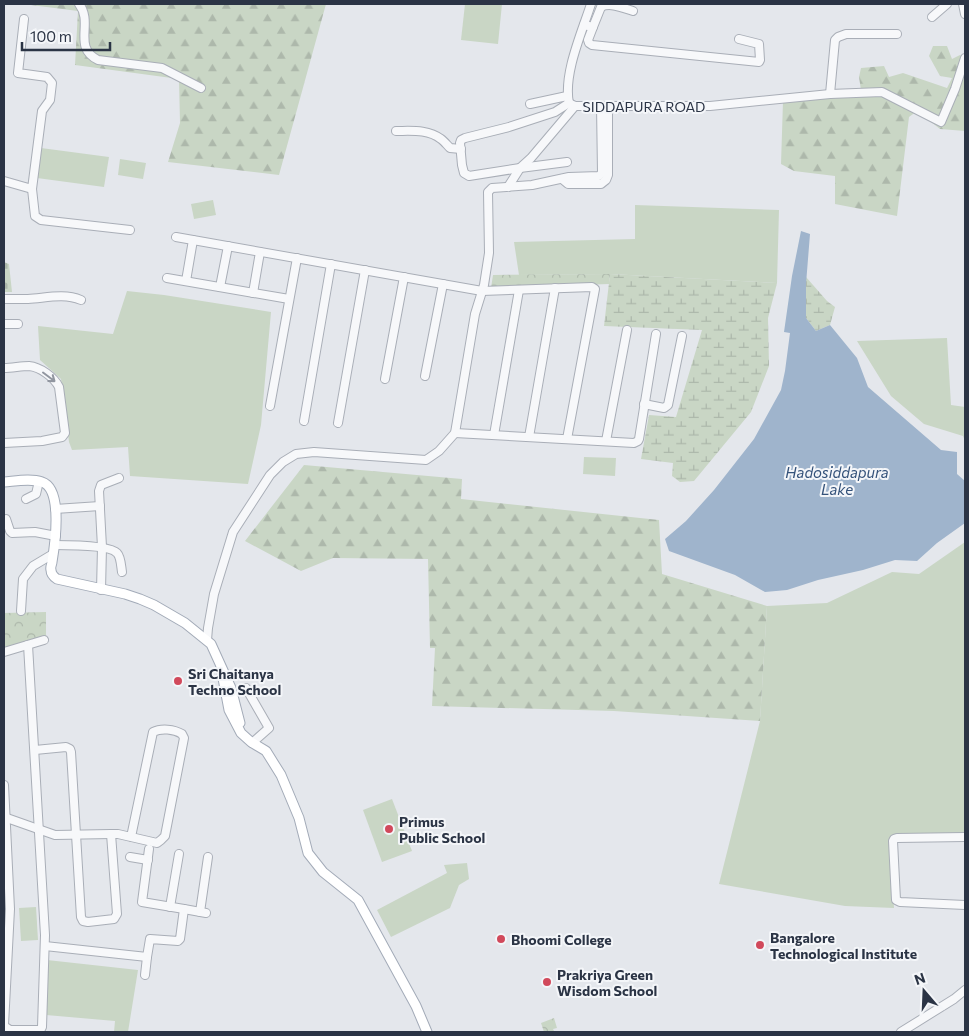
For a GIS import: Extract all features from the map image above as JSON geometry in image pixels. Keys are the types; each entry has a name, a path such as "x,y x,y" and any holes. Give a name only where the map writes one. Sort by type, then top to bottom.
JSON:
{"main road":[{"path":"4,482 32,480 50,486 54,496 56,529 50,569 53,576 57,579 125,594 154,605 185,623 211,644 231,688 238,712 241,733 252,743 266,751 281,775 299,818 308,853 323,872 358,900 416,1006 427,1032"}],"street":[{"path":"79,4 85,16 84,44 91,56 98,60 162,68 201,88"},
{"name":"SIDDAPURA ROAD","path":"592,4 572,60 569,79 570,102 605,106 710,106 830,94 882,92 941,122 955,89 965,58"},
{"path":"932,17 947,4"},
{"path":"963,4 965,14"},
{"path":"632,11 603,5 588,40 589,43 759,62 759,44 739,39"},
{"path":"24,18 18,73 47,77 52,83 50,100 42,111 32,189 35,216 41,220 130,230"},
{"path":"584,25 593,27"},
{"path":"830,94 835,40 838,37 846,34 897,34"},
{"path":"530,104 570,102"},
{"path":"567,162 469,176 464,173 462,165 461,140 555,112 570,102"},
{"path":"508,187 520,168 531,158 570,102"},
{"path":"207,640 214,594 233,532 270,475 282,462 296,454 314,452 426,460 439,451 455,433 475,314 482,291 489,253 488,192 492,188 532,185 569,177 599,176 602,173 605,106"},
{"path":"396,131 430,133 441,139 450,148 461,150"},
{"path":"4,181 32,189"},
{"path":"176,237 482,291 595,288 568,439"},
{"path":"186,281 194,240"},
{"path":"220,287 228,246"},
{"path":"253,293 260,252"},
{"path":"270,406 297,258"},
{"path":"304,421 331,264"},
{"path":"338,423 364,270"},
{"path":"385,378 404,277"},
{"path":"167,278 289,299"},
{"path":"426,376 443,284"},
{"path":"529,437 555,288"},
{"path":"494,435 519,290"},
{"path":"4,299 72,296 81,300"},
{"path":"4,324 18,324"},
{"path":"606,441 627,330"},
{"path":"455,433 638,442 656,334"},
{"path":"644,404 664,408 668,406 682,336"},
{"path":"4,368 32,367 46,373 56,382 59,387 65,433 62,437 42,441 4,443"},
{"path":"101,590 102,547 99,491 101,485 119,478"},
{"path":"26,499 36,494 39,481"},
{"path":"55,509 100,506"},
{"path":"6,519 12,533 35,532 54,545 108,548 119,555 122,572"},
{"path":"22,610 22,579 54,545"},
{"path":"4,652 44,640"},
{"path":"4,785 10,909 4,1025 10,1030 38,1030 42,1027 46,935 28,644"},
{"path":"246,688 270,728 252,743"},
{"path":"5,817 54,835 110,834 157,842 162,840 184,738 176,730 156,730 152,732 132,837"},
{"path":"35,750 66,746 70,749 81,917 83,921 114,919 117,914 110,834"},
{"path":"965,837 897,838 892,841 896,900 900,902 965,905"},
{"path":"149,849 142,902 203,913 208,857"},
{"path":"170,907 179,854"},
{"path":"130,857 148,860"},
{"path":"145,975 150,939 179,940 184,909"},
{"path":"45,946 147,957"},
{"path":"901,1032 965,990"}],"green space":[{"path":"23,4 326,4 279,175 168,162 180,123 179,79 75,65 78,11"},
{"path":"465,4 502,4 498,44 461,40"},
{"path":"933,46 947,46 952,59 960,55 965,59 965,131 940,129 917,111 909,117 897,216 835,204 835,176 794,171 781,164 783,101 861,90 859,77 861,68 884,66 889,77 903,73 947,88 952,78 940,76 929,56"},
{"path":"41,148 109,157 104,187 37,178"},
{"path":"120,159 146,163 143,179 118,175"},
{"path":"213,200 216,215 194,219 191,204"},
{"path":"635,205 779,210 777,283 610,274 519,275 514,242 635,239"},
{"path":"4,262 9,264 12,292 4,292"},
{"path":"610,274 777,283 768,318 769,366 751,412 694,481 680,482 672,476 673,463 641,459 649,415 676,417 702,330 604,326"},
{"path":"610,274 609,284 491,288 493,275"},
{"path":"806,277 827,301 835,307 830,325 816,331 806,318"},
{"path":"127,291 271,312 261,425 248,484 130,476 128,447 72,450 69,442 61,379 40,360 38,326 113,334"},
{"path":"947,338 951,405 965,407 965,441 963,436 924,424 891,396 857,341"},
{"path":"584,457 616,458 615,476 583,474"},
{"path":"304,465 462,479 461,499 659,520 662,574 767,606 760,721 614,711 432,706 435,648 430,648 428,559 333,558 301,571 245,541"},
{"path":"965,542 965,836 889,838 894,908 845,906 719,884 760,721 767,606 827,603 892,572 919,574"},
{"path":"46,612 46,637 4,648 4,613"},
{"path":"392,799 412,851 382,862 363,810"},
{"path":"467,863 469,879 459,885 450,908 391,937 377,910 447,873 444,865"},
{"path":"36,907 38,940 21,941 19,908"},
{"path":"47,960 138,970 128,1032 114,1032 115,1021 46,1015"},
{"path":"554,1018 557,1028 553,1029 554,1031 544,1032 541,1023"}],"water":[{"name":"Hadosiddapura Lake","path":"801,231 810,234 806,284 806,318 816,331 830,325 857,358 868,387 941,450 957,452 957,474 965,481 965,523 937,543 917,561 895,560 787,590 765,592 735,575 669,551 665,539 686,521 714,490 754,439 781,390 790,333 784,332"}],"place":[{"name":"Sri Chaitanya Techno School","path":"178,681"},
{"name":"Primus Public School","path":"389,829"},
{"name":"Bhoomi College","path":"501,939"},
{"name":"Bangalore Technological Institute","path":"760,945"},
{"name":"Prakriya Green Wisdom School","path":"547,982"}]}
